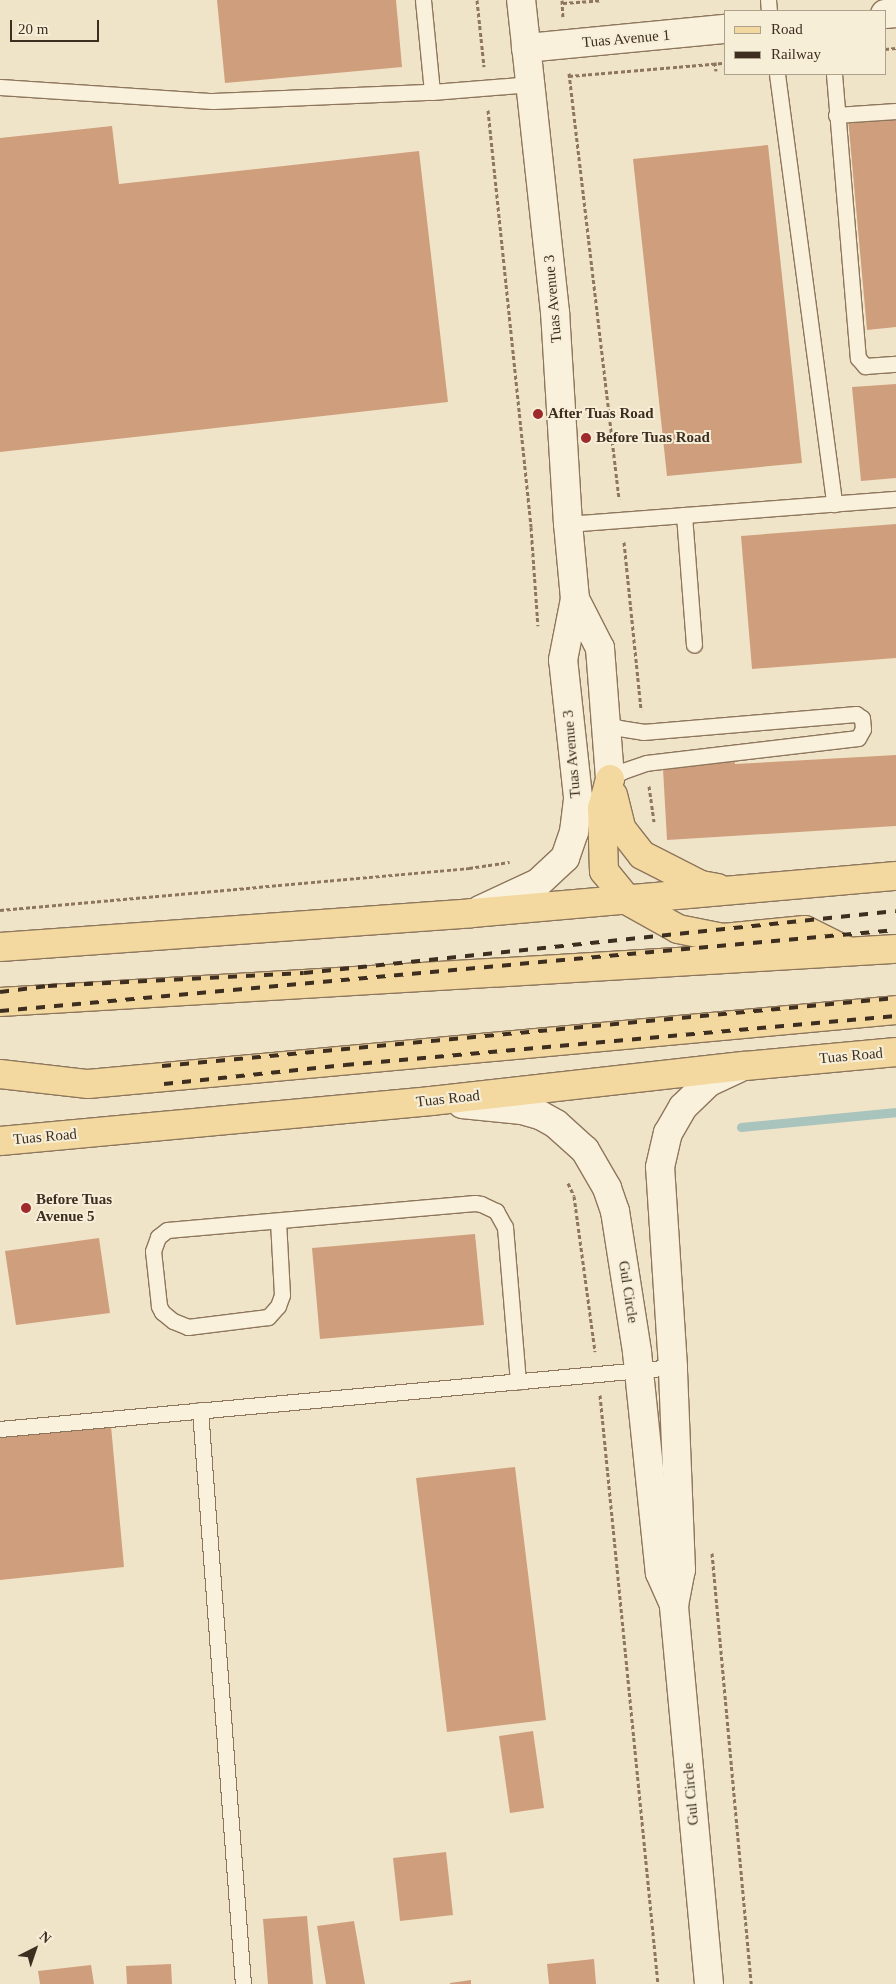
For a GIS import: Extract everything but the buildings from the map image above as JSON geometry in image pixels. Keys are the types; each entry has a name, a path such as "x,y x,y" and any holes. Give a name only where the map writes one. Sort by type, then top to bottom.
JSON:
{"main road":[{"path":"610,779 621,828 642,855 701,885 737,892"},
{"path":"610,779 602,808 604,871 628,901 678,929 723,938 805,930 849,952"},
{"path":"0,947 628,901 896,876"},
{"path":"0,1002 896,949"},
{"path":"0,1074 88,1084 896,1010"},
{"name":"Tuas Road","path":"0,1141 431,1101 745,1066 896,1052"}],"street":[{"name":"Tuas Avenue 3","path":"472,913 508,899 538,883 565,858 574,832 578,797 563,660 575,599 568,524 555,312 521,0"},
{"name":"Tuas Avenue 1","path":"526,48 724,29"},
{"name":"Tuas Avenue 3","path":"575,599 600,648 610,779"},
{"name":"Gul Circle","path":"709,1984 674,1605 681,1570 674,1367 660,1166 672,1124 697,1092 709,1082 745,1066"},
{"name":"Gul Circle","path":"431,1101 522,1110 540,1115 571,1136 585,1150 607,1188 615,1211 640,1369 660,1573 674,1605"}],"lane":[{"path":"423,0 432,92"},
{"path":"776,75 834,504"},
{"path":"834,75 858,358 865,366 896,364"},
{"path":"0,87 213,101 432,92 531,84"},
{"path":"836,115 896,111"},
{"path":"568,524 896,499"},
{"path":"684,515 694,645"},
{"path":"605,722 619,728 643,732 856,714 862,718 863,729 858,738 646,763 623,771 610,779"},
{"path":"278,1221 282,1296 278,1306 268,1317 188,1326 173,1321 162,1312 159,1306 154,1245 161,1234 171,1230 475,1203 492,1208 499,1215 505,1227 518,1381"},
{"path":"0,1429 674,1367"},
{"path":"200,1410 243,1984"}],"path":[{"path":"478,0 531,527 538,633"},
{"path":"602,0 562,2 565,44 621,521 643,732"},
{"path":"569,76 724,62"},
{"path":"646,763 656,828"},
{"path":"0,910 432,872 516,861"},
{"path":"566,1179 574,1196 598,1373 658,1984"},
{"path":"711,1548 751,1984"}],"waterway":[{"path":"741,1127 896,1112"}],"railway":[{"path":"0,992 48,986 304,973 896,911"},
{"path":"0,1011 896,930"},
{"path":"162,1066 896,998"},
{"path":"164,1084 345,1065 896,1016"}],"place":[{"name":"After Tuas Road","path":"538,414"},
{"name":"Before Tuas Road","path":"586,438"},
{"name":"Before Tuas Avenue 5","path":"26,1208"}]}
